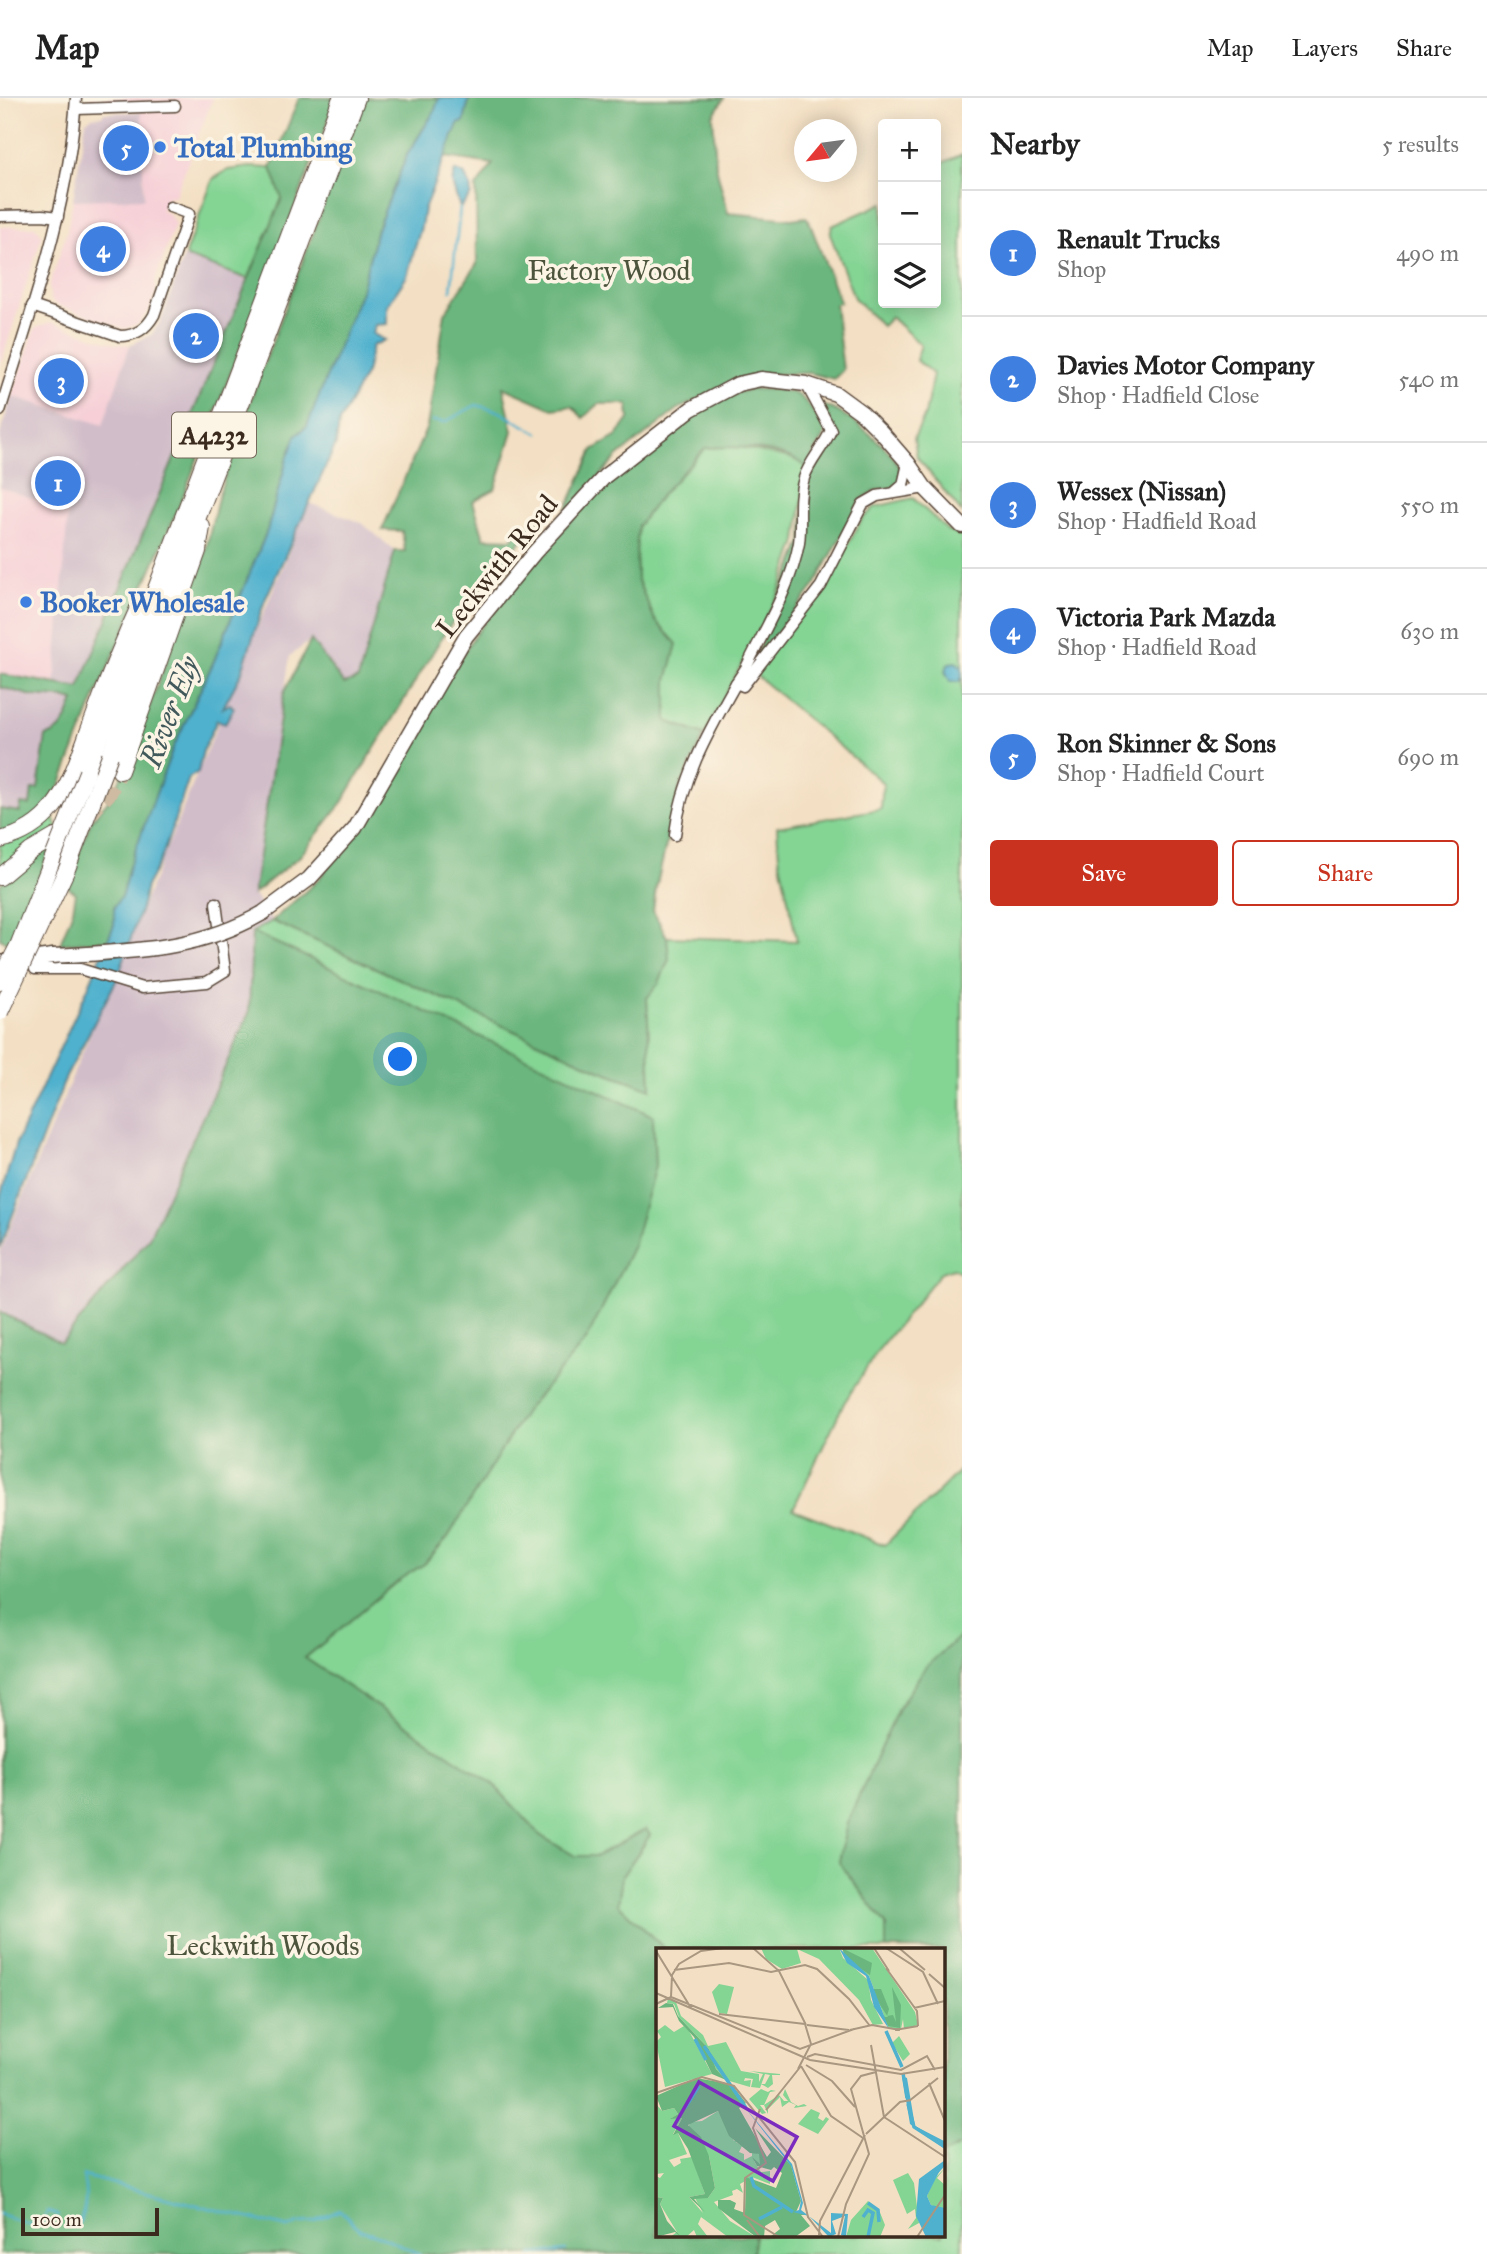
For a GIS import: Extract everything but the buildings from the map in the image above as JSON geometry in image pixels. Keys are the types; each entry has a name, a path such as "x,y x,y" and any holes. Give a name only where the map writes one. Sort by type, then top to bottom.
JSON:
{"main road":[{"name":"A4232","path":"0,981 18,946 87,772 341,98"},
{"name":"A4232","path":"0,1012 67,869 357,98"},
{"name":"Leckwith Road","path":"0,963 178,946 215,936 263,913 309,879 355,828 466,636 534,553 605,475 691,409 738,384 761,379 806,384 836,394 882,433 925,488 962,526"},
{"path":"120,771 198,551 209,490"},
{"path":"0,840 18,835 32,827 52,808 65,789 120,648 156,570 174,539"},
{"path":"0,877 31,851 55,837"},
{"name":"Leckwith Road","path":"0,953 29,959"}],"street":[{"path":"0,411 58,217 67,177 76,104 175,106"},
{"path":"32,306 120,336 129,336 145,328 154,315 189,214 170,207"},
{"path":"0,216 58,217"},
{"path":"675,835 684,788 706,736 746,668 792,570 799,541 801,490 805,474 831,430 806,384"},
{"path":"896,491 903,485 908,463"},
{"path":"736,683 743,686 821,586 863,504 877,496 896,491 925,488"},
{"path":"29,959 35,969 80,969 142,988 207,982 225,971 216,903"}],"shaded area":[{"path":"90,98 213,98 175,196 167,197 162,210 169,214 175,224 155,282 156,291 149,311 138,324 124,329 55,304 51,300 49,287 67,232 73,200 144,197 141,112 180,110 180,102 98,102"},
{"path":"141,112 144,198 73,200 86,121 102,116 103,113"},
{"path":"0,227 36,227 42,235 0,366"},
{"path":"185,254 248,279 64,730 46,736 38,790 30,805 20,812 0,809 0,678 55,685 68,511 0,487 0,434 12,396 103,425 130,345 151,335 161,321"},
{"path":"50,322 115,344 130,345 103,426 12,396 35,329"},
{"name":"Booker Wholesale","path":"0,487 69,511 55,686 0,678"},
{"path":"309,503 362,523 395,551 358,679 344,684 311,640 290,656 253,894 272,921 252,933 249,1013 149,1238 60,1344 0,1312 0,1252"}],"green space":[{"path":"299,98 337,98 180,504 97,693 59,788 35,819 0,834 0,809 20,812 21,804 30,805 32,789 38,789 46,736 61,727 74,701 32,696 0,687 0,674 79,688 282,198 271,168"},
{"path":"364,98 439,98 434,112 407,155 377,229 361,291 307,426 296,436 267,531 214,661 173,748 129,867 122,895 114,907 114,925 108,940 60,944 73,910 76,893 66,886 92,819 114,794 148,710 203,562 219,494 254,391"},
{"name":"Factory Wood","path":"469,98 724,98 713,116 716,167 728,213 791,219 806,217 809,221 840,302 835,305 843,370 834,379 809,373 755,375 728,384 678,409 617,457 563,517 593,450 617,436 629,419 628,404 599,404 583,418 572,406 553,409 503,387 513,431 495,489 473,501 484,538 511,539 543,515 447,629 341,804 300,856 253,894 284,692 311,640 344,684 358,679 395,551 405,551 402,531 382,530 427,427 445,313 477,264 476,187 493,164 444,157 458,123 464,122"},
{"path":"962,154 962,513 917,457 914,438 925,415 933,374 916,360 921,345 891,317 882,326 854,298 830,234 832,226 878,205 878,308 941,308 941,164"},
{"path":"271,168 283,198 248,279 185,254 213,179 228,170"},
{"path":"753,389 791,392 811,408 826,432 807,467 784,455 758,449 705,448 663,493 638,526 637,579 655,620 677,644 667,680 667,721 704,735 679,790 656,888 653,911 667,937 669,959 659,983 647,998 651,1089 600,1070 272,921 317,881 341,852 474,636 535,557 594,497 678,425 731,394"},
{"path":"822,405 844,415 869,433 891,455 903,476 897,487 877,490 861,500 815,585 752,666 802,542 808,477 833,433"},
{"path":"734,446 796,459 807,467 797,541 778,595 704,735 667,721 667,680 676,644 655,621 637,579 638,526 663,493 705,448"},
{"path":"913,498 948,531 962,536 962,1273 953,1268 941,1272 879,1349 844,1403 793,1509 885,1545 962,1468 962,1634 925,1668 898,1709 847,1823 839,1862 886,1925 886,1948 664,1948 618,1904 622,1876 644,1845 646,1829 597,1856 575,1856 541,1836 493,1784 305,1658 400,1579 424,1564 448,1537 525,1411 587,1339 315,963 252,932 272,921 600,1070 651,1089 647,998 664,970 667,937 797,941 779,857 777,827 881,809 883,783 751,671 828,581 862,519 875,507"},
{"path":"52,817 59,828 0,870 0,845"},
{"path":"53,844 11,944 0,939 0,885 25,862"},
{"name":"Leckwith Woods","path":"252,932 653,1116 655,1166 633,1246 587,1339 525,1411 448,1537 424,1564 400,1579 305,1658 493,1784 541,1836 575,1856 597,1856 646,1829 650,1835 622,1876 618,1904 664,1948 656,1948 656,2236 755,2236 752,2254 0,2254 0,1312 61,1343 149,1238 249,1013"},
{"path":"962,1634 962,2145 944,2154 944,1948 886,1948 886,1925 839,1862 847,1823 898,1709 925,1668"},
{"path":"962,2145 962,2254 752,2254 755,2236 944,2236 944,2154"}],"water":[{"path":"439,98 469,98 464,122 458,124 424,209 407,276 387,306 387,324 375,325 373,334 385,340 372,346 366,373 339,423 336,444 265,600 241,674 223,708 230,704 234,708 225,723 217,720 203,751 198,772 189,778 162,857 146,886 118,977 66,1077 0,1248 0,1198 16,1143 114,925 114,907 122,895 129,867 173,748 214,661 267,531 287,459 296,436 307,426 361,291 377,229 407,155 434,112"},
{"path":"455,171 464,174 470,185 471,195 460,208 452,183"},
{"path":"956,662 962,667 962,678 959,682 950,681 945,671 949,663"}],"waterway":[{"path":"451,290 460,208"},
{"path":"433,421 445,422 476,405 498,411 538,433"},
{"path":"70,2220 79,2223 84,2211 86,2194 83,2176 288,2228 299,2223 314,2222 340,2210 361,2230 420,2254"},
{"path":"0,2214 27,2224 42,2223 47,2212 58,2215"},
{"path":"532,2254 566,2251"}],"tunnel":[{"path":"87,816 109,793 120,771"}],"place":[{"name":"Total Plumbing","path":"160,147"},
{"name":"Ron Skinner & Sons","path":"126,148"},
{"name":"Victoria Park Mazda","path":"103,249"},
{"name":"Davies Motor Company","path":"196,336"},
{"name":"Wessex (Nissan)","path":"61,381"},
{"name":"Renault Trucks","path":"58,483"},
{"name":"Booker Wholesale","path":"26,602"}],"water label":[{"name":"River Ely","path":"170,712"}]}
